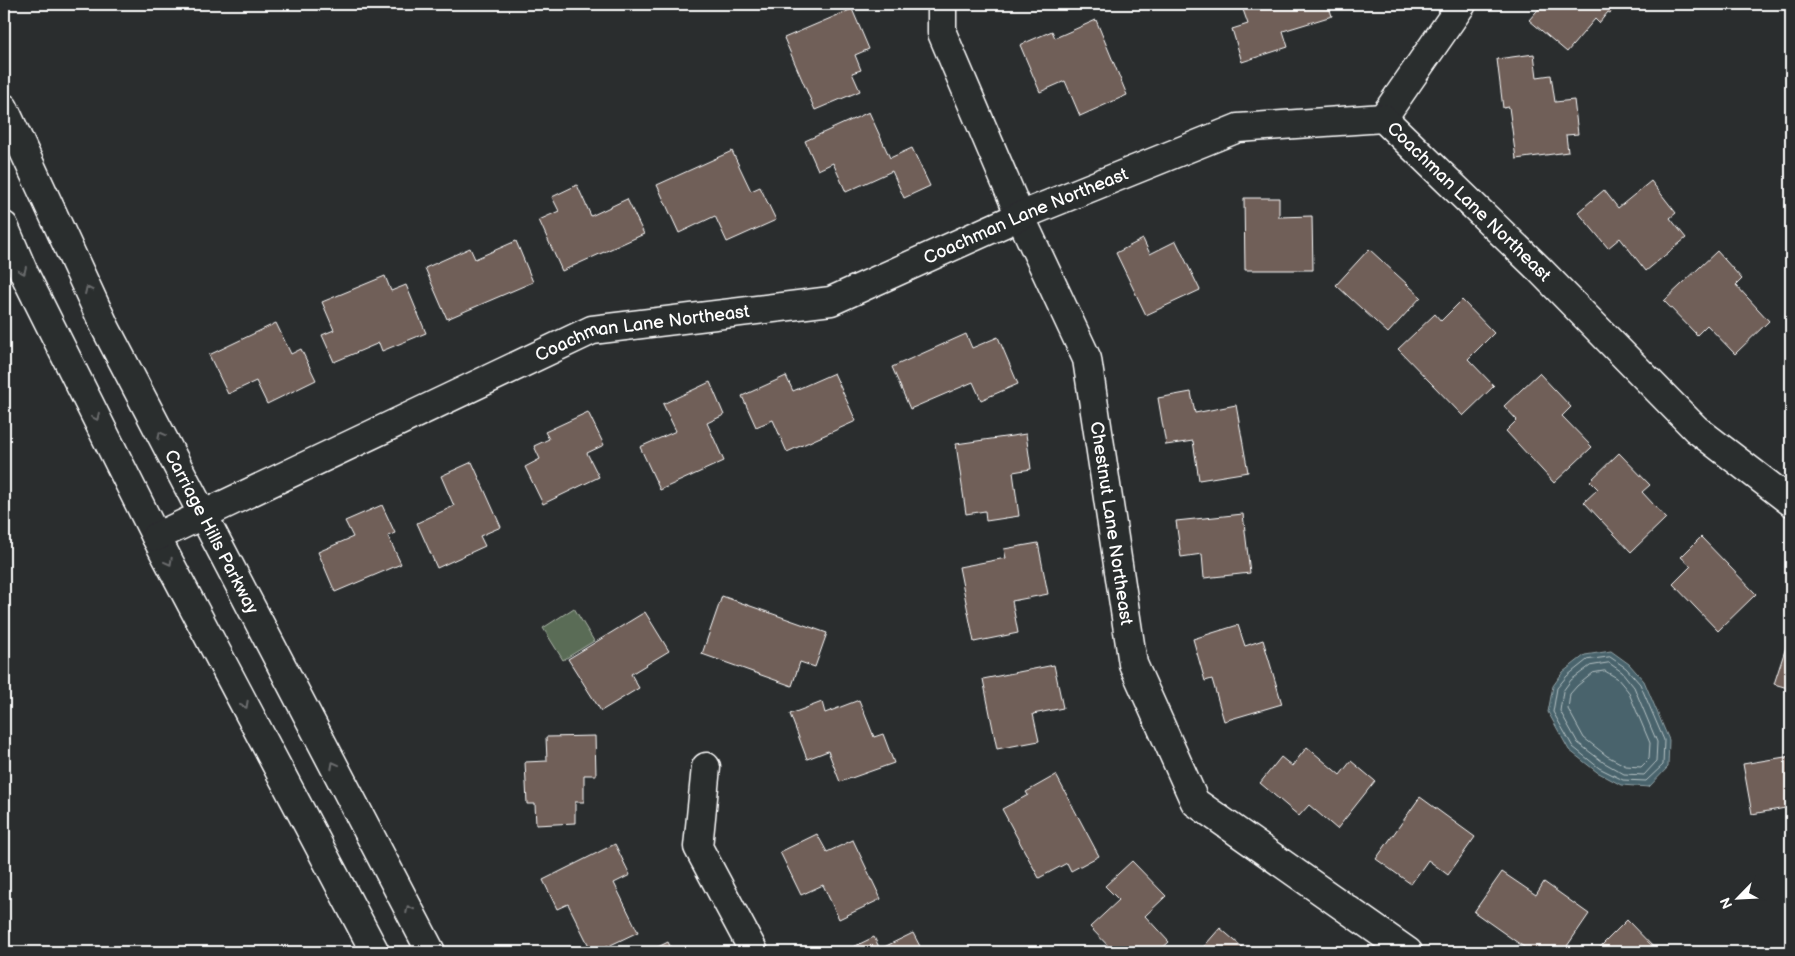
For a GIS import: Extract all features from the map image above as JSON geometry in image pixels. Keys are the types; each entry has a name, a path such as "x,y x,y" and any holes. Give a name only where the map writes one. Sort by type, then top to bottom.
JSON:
{"street":[{"name":"Chestnut Lane Northeast","path":"942,4 942,33 1020,216 1088,359 1133,664 1196,802 1408,952"},
{"path":"1382,118 1462,4"},
{"name":"Carriage Hills Parkway","path":"4,108 106,329 431,952"},
{"name":"Coachman Lane Northeast","path":"156,538 592,330 831,301 1020,216 1238,128 1382,118 1539,269 1696,429 1791,502"},
{"path":"4,226 24,273 156,538 375,952"},
{"path":"706,767 698,847 754,952"}],"green space":[{"path":"574,608 594,641 563,660 543,628"}],"water":[{"path":"1611,651 1629,664 1644,681 1669,740 1668,767 1649,787 1621,785 1597,772 1569,750 1548,712 1553,686 1563,672 1585,655"}],"building":[{"path":"1241,4 1328,4 1332,16 1283,31 1288,47 1242,62 1232,29 1248,24"},
{"path":"1543,4 1618,4 1599,23 1595,19 1567,52 1529,20"},
{"path":"852,9 869,49 855,55 861,70 852,73 860,91 815,110 784,38"},
{"path":"1096,20 1127,95 1080,116 1065,81 1040,92 1020,45 1052,31 1055,38"},
{"path":"1534,54 1537,77 1551,75 1555,102 1574,100 1578,134 1566,135 1568,152 1516,159 1509,107 1503,108 1497,59"},
{"path":"869,112 890,158 912,148 930,186 904,198 892,171 846,192 833,163 818,170 805,141"},
{"path":"732,151 751,191 760,187 776,220 727,242 715,216 679,233 657,185"},
{"path":"1651,181 1676,213 1670,218 1686,238 1646,271 1620,238 1608,248 1578,212 1604,190 1618,208"},
{"path":"577,185 591,216 627,199 644,234 562,271 539,220 559,211 552,197"},
{"path":"1244,198 1279,198 1279,217 1312,216 1313,270 1245,270"},
{"path":"1143,239 1150,254 1176,241 1200,290 1146,315 1116,253"},
{"path":"516,241 533,282 447,319 425,268 470,248 475,259"},
{"path":"1369,249 1421,297 1388,333 1336,285"},
{"path":"1717,251 1742,279 1736,285 1769,321 1735,354 1707,325 1697,335 1664,301"},
{"path":"385,276 391,291 406,285 426,333 382,351 379,343 334,362 322,335 334,330 322,302"},
{"path":"1462,300 1494,333 1468,359 1494,386 1463,416 1398,349 1435,314 1441,321"},
{"path":"276,323 291,354 301,349 316,380 267,404 256,381 228,394 209,355"},
{"path":"966,334 972,348 998,337 1018,384 981,400 973,382 910,409 892,367"},
{"path":"834,373 856,421 787,452 773,420 756,427 742,396 786,376 793,391"},
{"path":"1539,373 1571,407 1562,416 1592,447 1554,483 1506,431 1517,420 1504,406"},
{"path":"710,382 724,415 707,423 724,461 660,490 640,447 676,431 663,404"},
{"path":"1191,392 1195,413 1236,405 1248,472 1199,480 1193,441 1166,445 1158,398"},
{"path":"588,412 604,445 587,453 599,477 543,504 525,467 540,459 534,446 549,439 545,432"},
{"path":"1026,434 1031,469 1013,472 1019,516 986,521 985,511 966,514 956,444"},
{"path":"1619,453 1650,485 1642,492 1666,518 1631,552 1584,502 1598,489 1590,481"},
{"path":"472,462 501,527 480,536 485,546 437,568 417,523 454,506 441,476"},
{"path":"382,505 395,533 388,536 401,564 335,592 318,552 353,537 345,521"},
{"path":"1243,514 1250,573 1204,578 1202,554 1181,557 1176,521"},
{"path":"1701,537 1756,594 1718,631 1673,584 1691,566 1681,557"},
{"path":"1038,543 1048,594 1012,601 1018,633 974,642 959,567 1006,558 1004,549"},
{"path":"722,596 827,633 815,667 800,662 792,686 702,654"},
{"path":"645,612 669,651 631,674 639,688 601,711 568,659"},
{"path":"1238,625 1245,646 1263,640 1282,704 1224,721 1212,679 1205,681 1193,639"},
{"path":"1787,644 1791,645 1791,689 1774,684"},
{"path":"1054,665 1063,708 1033,714 1039,741 997,749 983,679"},
{"path":"859,700 874,737 883,734 894,763 840,782 828,751 807,759 790,714 822,702 825,713"},
{"path":"595,736 596,775 584,775 584,802 575,802 575,823 536,825 535,804 527,804 525,762 547,761 546,737"},
{"path":"1307,747 1340,775 1351,761 1375,781 1337,829 1309,805 1299,816 1260,783 1281,757 1292,766"},
{"path":"1791,756 1791,807 1752,814 1743,764"},
{"path":"1056,775 1099,856 1071,871 1067,863 1039,878 1002,809 1028,795 1026,792"},
{"path":"1420,797 1475,837 1448,875 1428,860 1411,884 1376,859"},
{"path":"817,834 827,852 853,840 881,899 839,919 823,885 801,895 780,852"},
{"path":"615,844 630,875 614,883 638,932 596,952 592,952 568,904 557,909 543,880"},
{"path":"1132,861 1166,896 1145,916 1169,942 1158,952 1114,952 1090,927 1119,900 1105,886"},
{"path":"1502,872 1536,895 1544,882 1589,914 1563,952 1531,952 1474,912"},
{"path":"1627,920 1658,952 1595,952"},
{"path":"1220,928 1248,952 1199,952"},
{"path":"913,933 923,952 843,952 874,937 880,949"},
{"path":"668,942 673,952 648,952"}]}
